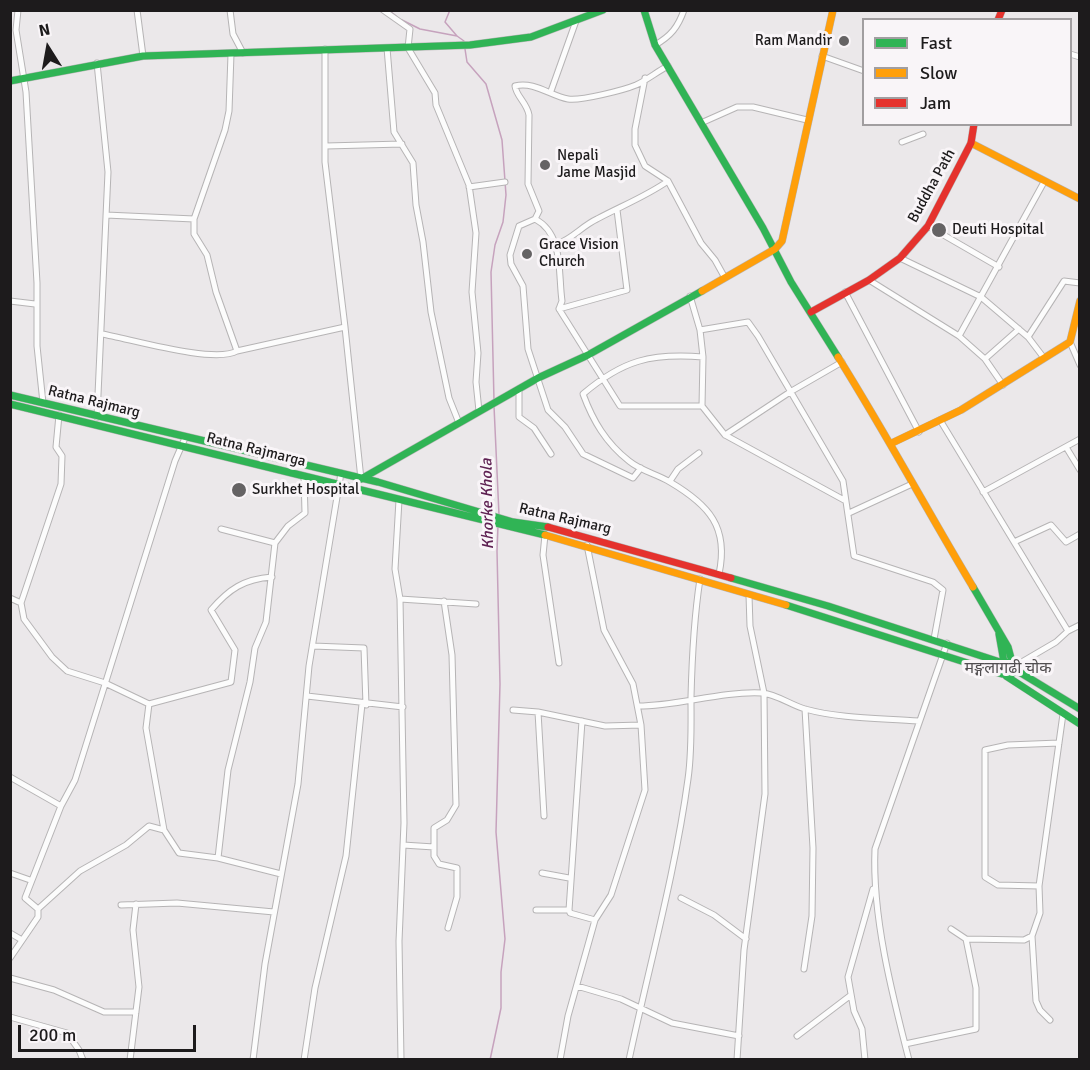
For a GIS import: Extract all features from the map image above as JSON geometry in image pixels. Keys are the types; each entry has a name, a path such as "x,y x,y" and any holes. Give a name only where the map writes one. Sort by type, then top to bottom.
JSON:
{"main road":[{"path":"10,81 143,56 470,45 531,37 603,10"},
{"path":"644,10 655,45 669,65 775,249 791,282 892,442 912,484 999,632 1000,647 1010,665"},
{"path":"361,479 538,378 588,355 775,249 782,241 833,10"},
{"name":"Buddha Path","path":"811,312 869,280 900,258 928,226 971,143 974,126"},
{"path":"971,143 1080,199"},
{"path":"892,442 920,432 1003,385 1070,342 1080,301"},
{"name":"Ratna Rajmarg","path":"10,394 97,417 378,482 514,525 700,579 1006,675 1080,724"},
{"name":"Ratna Rajmarga","path":"10,404 339,483 399,500 495,518"},
{"path":"67,417 69,408"},
{"path":"377,493 378,482"},
{"name":"Ratna Rajmarg","path":"514,525 560,529 947,643 1010,665 1080,709"},
{"path":"1010,665 1006,675 1000,668 1010,665"}],"street":[{"path":"18,10 16,30 24,79 37,283 35,304 43,403"},
{"path":"137,10 143,56"},
{"path":"230,10 233,34 243,53"},
{"path":"383,10 410,28 408,48 435,93 436,105 469,187 476,233 472,292 478,353 476,382 479,411"},
{"path":"655,45 669,38 679,24 684,10"},
{"path":"551,91 576,21"},
{"path":"387,48 394,132 413,163 416,205 431,312 449,398 459,423"},
{"path":"325,50 326,146 324,162 361,479"},
{"path":"231,54 229,111 225,130 194,219 194,234 207,255 216,292 237,351"},
{"path":"822,56 862,70"},
{"path":"97,63 108,172 97,417"},
{"path":"641,468 633,478 583,454 565,427 548,410 528,350 523,286 511,264 510,255 519,226 536,219 539,211 528,184 529,115 527,106 515,92 515,86 522,84 551,91 567,99 584,99 628,88 669,65"},
{"path":"645,78 635,129 635,145 645,166 668,181 701,243 715,260 724,278"},
{"path":"701,123 736,107 753,107 807,120"},
{"path":"902,141 923,134"},
{"path":"326,146 402,144"},
{"path":"557,243 566,241 595,220 646,196 668,181"},
{"path":"469,187 505,182"},
{"path":"959,336 1044,182"},
{"path":"559,309 627,290 617,210"},
{"path":"106,215 194,219"},
{"path":"536,219 545,224 557,243 562,301 559,309"},
{"path":"928,226 999,267"},
{"path":"900,258 981,297 1028,337 1044,358"},
{"path":"869,280 959,336 985,359 1003,385"},
{"path":"1028,337 1064,281 1080,283"},
{"path":"845,292 920,432"},
{"path":"690,296 700,330 703,357 702,406 725,435 844,500"},
{"path":"10,301 35,304"},
{"path":"559,309 620,406 702,406"},
{"path":"700,330 748,322 843,481 854,556 933,582 943,590 934,639"},
{"path":"102,334 184,351 228,356 237,351 345,327"},
{"path":"985,359 1019,329"},
{"path":"1070,342 1080,365"},
{"path":"703,357 671,354 638,360 619,367 583,394 592,418 609,442 641,468 670,482 709,510 721,533 724,549 719,574"},
{"path":"725,435 790,392 842,362"},
{"path":"519,389 519,417 534,428 551,454"},
{"path":"59,415 56,447 62,456 61,484 21,603 24,619 52,657 67,671 105,683 150,704 231,682 235,651 231,640 212,615 211,610 226,592 239,584 272,577"},
{"path":"940,420 1068,630"},
{"path":"38,909 25,898 30,880 61,806 75,780 185,438"},
{"path":"983,492 1080,439"},
{"path":"1066,447 1080,470"},
{"path":"670,482 678,469 699,453"},
{"path":"253,1059 274,912 298,784 313,646 341,474"},
{"path":"218,858 228,770 250,682 255,648 266,622 275,543 288,526 305,513 304,476"},
{"path":"849,513 912,484"},
{"path":"399,500 395,569 400,599 403,707 403,845 399,941 400,1059"},
{"path":"1014,542 1048,525 1051,525 1066,542 1080,534"},
{"path":"221,529 275,543"},
{"path":"545,534 543,555 559,663"},
{"path":"560,1059 595,920 611,895 645,790 641,725 633,684 604,630 587,545"},
{"path":"630,1059 675,862 693,737 691,698 694,634 700,579"},
{"path":"737,1059 746,939 765,794 764,693 750,626 749,595"},
{"path":"10,598 21,603"},
{"path":"400,599 476,604"},
{"path":"444,601 452,655 456,805 447,820 434,828 434,856 439,864 457,868 457,897 448,928"},
{"path":"1010,665 1056,642 1068,630 1080,625"},
{"path":"865,1059 861,1029 851,995 849,966 865,923 874,885 875,849 947,643"},
{"path":"304,1059 315,988 346,856 364,705 364,648 313,646"},
{"path":"638,706 656,706 691,698 764,693 805,709 851,716 919,721"},
{"path":"307,696 329,697 364,705 403,707"},
{"path":"150,704 146,728 164,830 179,853 218,858 281,873"},
{"path":"804,969 812,916 813,848 805,709"},
{"path":"513,710 538,712 605,726 641,725"},
{"path":"538,712 544,816"},
{"path":"1050,1020 1040,1011 1036,1001 1032,936 1040,913 1040,886 1063,714"},
{"path":"568,910 582,721"},
{"path":"1040,886 998,885 985,877 984,750 1008,745 1059,743"},
{"path":"10,777 61,806"},
{"path":"10,958 38,917 38,909 80,871 126,845 149,826 164,830"},
{"path":"403,845 434,847"},
{"path":"10,873 30,880"},
{"path":"542,873 569,878"},
{"path":"874,885 904,1044 909,1059"},
{"path":"681,898 714,915 746,939"},
{"path":"121,905 177,903 274,912"},
{"path":"130,1059 139,987 133,930 136,904"},
{"path":"536,910 568,910 570,913 595,920"},
{"path":"951,929 966,939 1024,940 1032,936"},
{"path":"10,933 22,940"},
{"path":"904,1044 976,1029 977,996 966,939"},
{"path":"10,978 54,990 104,1012 136,1012"},
{"path":"577,986 621,999 672,1023 739,1036"},
{"path":"797,1036 851,995"},
{"path":"10,1017 67,1033 79,1050 82,1059"}],"waterway":[{"name":"Khorke Khola","path":"389,10 396,16"},
{"path":"450,10 445,22 457,36"},
{"name":"Khorke Khola","path":"402,20 420,29 457,36 464,41"},
{"name":"Khorke Khola","path":"465,49 467,62 486,84 502,140 506,195 503,222 495,245 491,272 494,401"},
{"name":"Khorke Khola","path":"494,406 499,515"},
{"name":"Khorke Khola","path":"490,1060 501,1008 501,972 505,939 496,832 500,684 498,526"}],"traffic: fast":[{"path":"10,81 143,56 470,45 531,37 603,10"},
{"path":"644,10 655,45 763,228 791,282 838,357"},
{"path":"361,479 538,378 588,355 702,291"},
{"path":"10,395 378,482 513,522 548,527"},
{"path":"10,404 545,535"},
{"path":"731,578 828,606 1003,663 1012,662 1016,670 1009,676"},
{"path":"973,587 1008,647 1012,662"},
{"path":"786,605 1002,674"},
{"path":"999,634 1004,662"},
{"path":"1016,670 1080,709"},
{"path":"1006,676 1080,724"}],"traffic: slow":[{"path":"702,291 775,249 782,241 833,10"},
{"path":"971,143 1080,199"},
{"path":"892,443 961,410 1070,342 1080,301"},
{"path":"838,357 973,587"},
{"path":"545,535 786,605"}],"traffic: jam":[{"path":"999,18 1002,10"},
{"path":"811,312 869,280 900,258 928,226 971,143 974,126"},
{"path":"548,527 731,578"}],"place":[{"name":"Ram Mandir","path":"844,41"},
{"name":"Nepali Jame Masjid","path":"545,165"},
{"name":"Deuti Hospital","path":"939,230"},
{"name":"Grace Vision Church","path":"527,254"},
{"name":"Surkhet Hospital","path":"239,490"}],"district":[{"name":"मङ्गलागढी चोक","path":"1008,669"}]}
